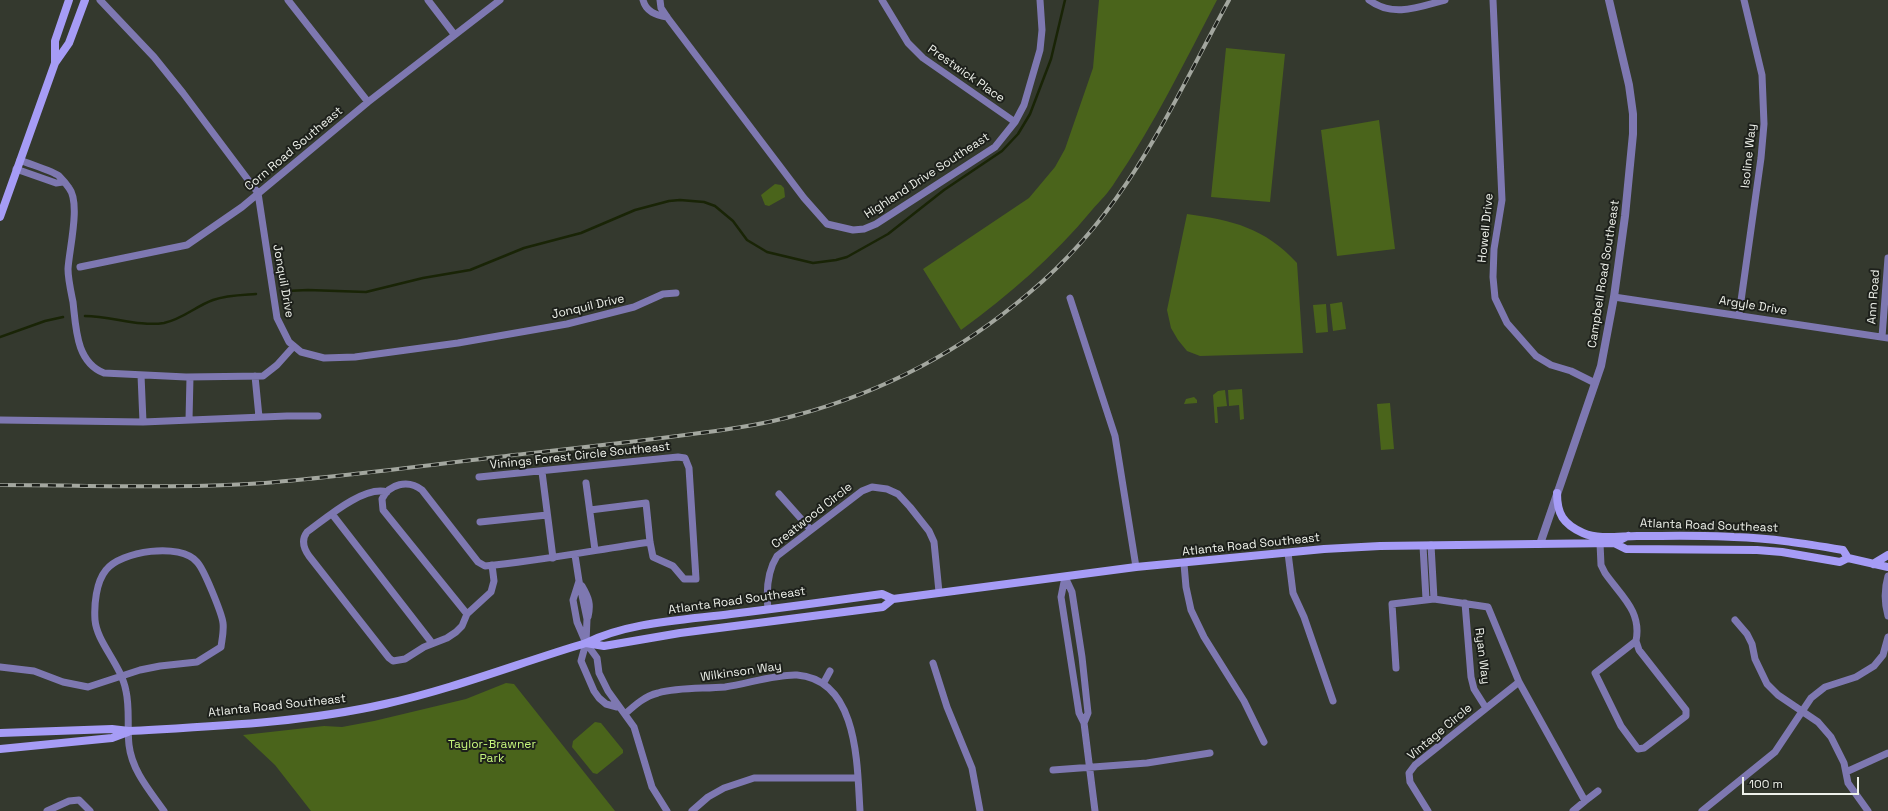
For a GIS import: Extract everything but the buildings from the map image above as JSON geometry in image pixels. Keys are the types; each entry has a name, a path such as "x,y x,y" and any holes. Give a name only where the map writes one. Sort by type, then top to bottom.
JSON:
{"main road":[{"path":"55,63 55,41 69,0"},
{"path":"0,217 55,63 69,43 85,0"},
{"path":"1557,493 1557,508 1562,517 1570,526 1584,533 1600,537 1628,536"},
{"name":"Atlanta Road Southeast","path":"586,643 604,646 680,633 883,607 893,599 939,592 1136,567 1184,564 1352,547 1614,543 1628,536 1735,537 1780,540 1843,550 1848,558"},
{"name":"Atlanta Road Southeast","path":"1614,543 1626,549 1757,550 1782,552 1840,562 1848,558 1888,567"},
{"path":"1873,564 1888,555"},
{"name":"Atlanta Road Southeast","path":"0,733 112,729 129,731 296,719 358,709 452,686 586,643 602,634 637,627 882,594 893,599"},
{"name":"Atlanta Road Southeast","path":"0,749 112,738 129,731"}],"street":[{"name":"Jonquil Drive","path":"100,0 145,47 183,93 258,193 277,318 282,331 289,342 301,352 324,358 355,357 458,344 567,324 634,307 663,294 676,293"},
{"path":"288,0 368,102"},
{"path":"428,0 454,34"},
{"name":"Corn Road Southeast","path":"80,267 187,245 242,206 368,102 454,34 500,0"},
{"path":"643,0 648,10 656,15 667,17"},
{"name":"Highland Drive Southeast","path":"660,0 661,8 667,17 804,198 827,224 853,230 864,229 876,224 995,147 1015,122 1024,105 1040,50 1042,30 1040,0"},
{"name":"Prestwick Place","path":"882,0 908,43 923,58 1015,122"},
{"path":"1369,0 1378,6 1395,11 1412,9 1445,0"},
{"name":"Howell Drive","path":"1493,0 1502,200 1494,249 1493,277 1495,298 1507,323 1536,356 1595,383"},
{"name":"Campbell Road Southeast","path":"1540,544 1595,383 1606,345 1629,188 1633,118 1629,85 1609,0"},
{"name":"Isoline Way","path":"1738,315 1761,158 1764,124 1764,94 1762,75 1744,0"},
{"path":"20,160 60,176 70,188 74,197 72,240 68,270 79,344 86,360 96,370 104,374 190,377 263,376 269,373 294,346"},
{"path":"16,169 56,183 64,182"},
{"name":"Ann Road","path":"1885,338 1888,258"},
{"name":"Argyle Drive","path":"1614,297 1885,338"},
{"path":"1070,298 1115,436 1136,567"},
{"path":"142,375 143,422"},
{"path":"255,376 259,417"},
{"path":"189,420 190,377"},
{"path":"0,420 143,422 318,416"},
{"name":"Vinings Forest Circle Southeast","path":"479,477 542,472 678,456 685,458 689,468 696,579 684,579 673,566 654,557 650,542 646,503 590,510"},
{"path":"542,472 553,558"},
{"path":"586,483 595,550"},
{"path":"468,614 383,510 381,504 386,492 402,484 416,485 422,490 478,562 485,566 575,555 595,550 650,542"},
{"name":"Creatwood Circle","path":"768,609 768,577 772,565 778,556 862,491 872,487 887,489 898,494 929,532 934,542 939,592"},
{"path":"386,492 378,490 365,494 332,514 305,535 304,547 309,556 389,658 393,661 400,661 432,643 447,638 456,632 462,626 468,614 490,592 494,581 492,566"},
{"path":"778,494 812,530"},
{"path":"332,514 432,643"},
{"path":"480,522 547,515"},
{"path":"1600,543 1601,565 1605,573 1636,616 1638,630 1636,641 1639,650 1686,710 1686,716 1644,748 1638,749 1621,726 1595,673 1636,641"},
{"path":"1427,546 1434,599"},
{"path":"1426,599 1427,546"},
{"path":"0,667 34,671 63,682 88,687 122,676 160,666 197,662 221,647 223,622 214,596 197,562 178,551 122,557 104,571 100,581 96,601 96,626 99,635 122,676 126,692 130,748 137,773 164,811"},
{"path":"1288,553 1293,592 1304,617 1332,700"},
{"path":"575,555 578,581 587,619 586,643 581,661 594,691 606,704 617,707"},
{"path":"1184,564 1186,588 1191,610 1204,637 1244,701 1264,742"},
{"path":"1888,576 1885,589 1885,607 1888,616"},
{"path":"1065,577 1061,597 1079,713 1084,723 1095,811"},
{"path":"1065,577 1072,592 1082,657 1088,713 1084,723"},
{"path":"578,581 573,600 577,622 586,643 596,658 603,682 617,707 625,714 634,727 652,787 666,811"},
{"path":"1396,668 1392,604 1434,599 1464,602 1488,607 1519,682 1585,801"},
{"name":"Ryan Way","path":"1464,602 1474,689 1486,708"},
{"path":"1734,620 1747,634 1752,644 1755,659 1768,684 1778,695 1818,722 1831,737 1838,748 1848,783 1868,811"},
{"path":"1702,811 1775,752 1811,698 1825,687 1856,677 1874,666 1883,655 1888,637"},
{"path":"933,663 947,707 972,768 980,811"},
{"path":"823,684 830,671"},
{"name":"Wilkinson Way","path":"625,714 643,700 659,693 747,684 795,675 806,676 831,689 846,717 855,744 860,811"},
{"name":"Vintage Circle","path":"1428,811 1410,782 1410,773 1415,765 1519,682"},
{"path":"1053,770 1147,763 1210,753"},
{"path":"1846,772 1888,753"},
{"path":"692,811 708,797 724,788 754,778 857,778"},
{"path":"1573,811 1598,791"},
{"path":"47,811 59,808 69,801 79,800 90,811"}],"green space":[{"path":"1099,0 1217,0 1143,138 1110,189 1047,259 1014,289 961,330 923,269 1029,198 1055,167 1065,149 1093,68"},
{"path":"1226,48 1285,54 1270,202 1211,197"},
{"path":"1379,120 1395,249 1337,256 1321,130"},
{"path":"775,184 781,185 784,188 785,197 769,206 765,205 761,195"},
{"path":"1187,214 1219,219 1247,228 1273,241 1297,263 1303,353 1200,356 1187,351 1171,328 1167,310"},
{"path":"1342,302 1346,329 1333,331 1330,304"},
{"path":"1326,304 1328,332 1316,333 1313,305"},
{"path":"1242,389 1244,419 1240,420 1239,405 1229,406 1228,390"},
{"path":"1225,390 1227,406 1217,407 1218,423 1215,423 1213,395 1218,391"},
{"path":"1194,397 1197,400 1197,403 1184,404 1186,399"},
{"path":"1390,403 1394,449 1381,450 1377,404"},
{"name":"Taylor-Brawner Park","path":"506,683 514,684 615,811 311,811 275,765 243,735 324,726 342,727 374,721 466,699"},
{"path":"595,722 601,723 623,750 623,753 597,774 593,773 572,747 573,741"}],"waterway":[{"path":"287,291 308,290 366,292 423,278 470,270 524,248 581,233 635,210 669,201 680,200 704,202 715,206 733,221 747,240 767,252 813,263 847,257 888,234 944,190 1002,151 1018,134 1030,114 1051,59 1065,0"},
{"path":"85,316 95,316 145,324 164,323 177,319 218,298 256,294"},
{"path":"0,337 45,321 63,317"}],"railway":[{"path":"0,485 199,486 265,483 327,477 737,428 797,415 860,394 920,367 977,333 1029,293 1063,262 1093,228 1120,193 1144,157 1166,119 1229,0"}]}
